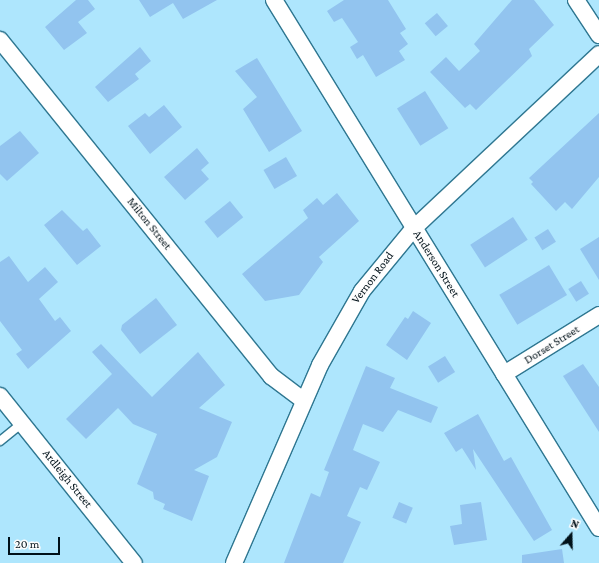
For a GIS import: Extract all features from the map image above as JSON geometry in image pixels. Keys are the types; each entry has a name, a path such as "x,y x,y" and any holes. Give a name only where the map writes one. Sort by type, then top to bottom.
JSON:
{"street":[{"name":"Anderson Street","path":"274,0 599,528"},
{"path":"576,0 599,35"},
{"name":"Milton Street","path":"0,40 271,376 304,401"},
{"name":"Vernon Road","path":"234,563 304,401 347,313 381,265 414,228 599,54"},
{"name":"Dorset Street","path":"504,374 599,315"},
{"name":"Ardleigh Street","path":"0,396 134,563"}],"lane":[{"path":"0,441 22,423"}],"building":[{"path":"76,0 88,0 95,9 78,22 87,33 64,50 45,27"},
{"path":"139,0 217,0 183,19 173,3 150,17"},
{"path":"344,0 388,0 406,29 400,33 408,44 399,51 405,60 376,77 363,55 357,59 350,47 358,42 342,18 334,22 327,11"},
{"path":"512,0 534,0 554,25 529,49 532,56 476,110 470,104 465,108 430,72 446,57 459,71 480,51 474,44"},
{"path":"437,13 448,26 436,36 425,23"},
{"path":"140,47 151,61 135,74 139,79 108,102 95,87"},
{"path":"257,58 302,131 269,152 243,109 257,97 235,71"},
{"path":"425,91 448,128 420,146 397,108"},
{"path":"164,105 182,127 150,154 128,126 145,113 149,117"},
{"path":"599,113 599,177 572,209 565,202 556,211 531,184 533,182 529,178"},
{"path":"20,131 39,153 7,181 0,174 0,146"},
{"path":"197,148 209,163 201,170 209,179 185,200 164,177"},
{"path":"286,157 297,176 274,189 263,170"},
{"path":"337,193 359,221 319,257 323,262 299,295 265,301 242,274 308,218 303,210 317,198 323,205"},
{"path":"230,201 243,217 218,238 204,222"},
{"path":"62,210 83,231 87,228 101,246 77,265 44,225"},
{"path":"513,217 528,240 485,267 470,245"},
{"path":"548,229 556,242 542,250 534,237"},
{"path":"599,237 599,280 580,249"},
{"path":"9,256 28,282 45,267 58,282 39,299 55,321 60,317 71,331 28,369 16,354 22,350 0,321 0,262"},
{"path":"549,265 567,295 517,325 499,295"},
{"path":"581,281 589,294 576,302 568,289"},
{"path":"156,298 177,325 140,354 121,330 122,325"},
{"path":"413,311 431,323 407,360 386,345 405,317 408,319"},
{"path":"101,344 152,397 198,352 225,385 199,408 232,422 217,457 194,470 209,476 192,521 163,509 165,504 154,499 153,492 137,484 157,434 133,424 118,408 86,439 66,419 112,374 92,352"},
{"path":"445,356 455,372 438,383 428,367"},
{"path":"583,364 599,387 599,432 563,376"},
{"path":"366,366 395,378 390,388 438,407 431,423 398,410 383,432 363,424 353,450 380,462 367,490 360,487 347,516 361,522 343,563 284,563 311,493 320,497 329,472 324,470"},
{"path":"478,414 504,461 511,457 552,530 534,541 473,449 476,470 462,448 456,452 444,433"},
{"path":"399,502 413,508 406,524 392,518"},
{"path":"481,502 487,540 454,545 450,526 462,524 460,505"},
{"path":"562,549 564,563 522,563 522,555"}]}
